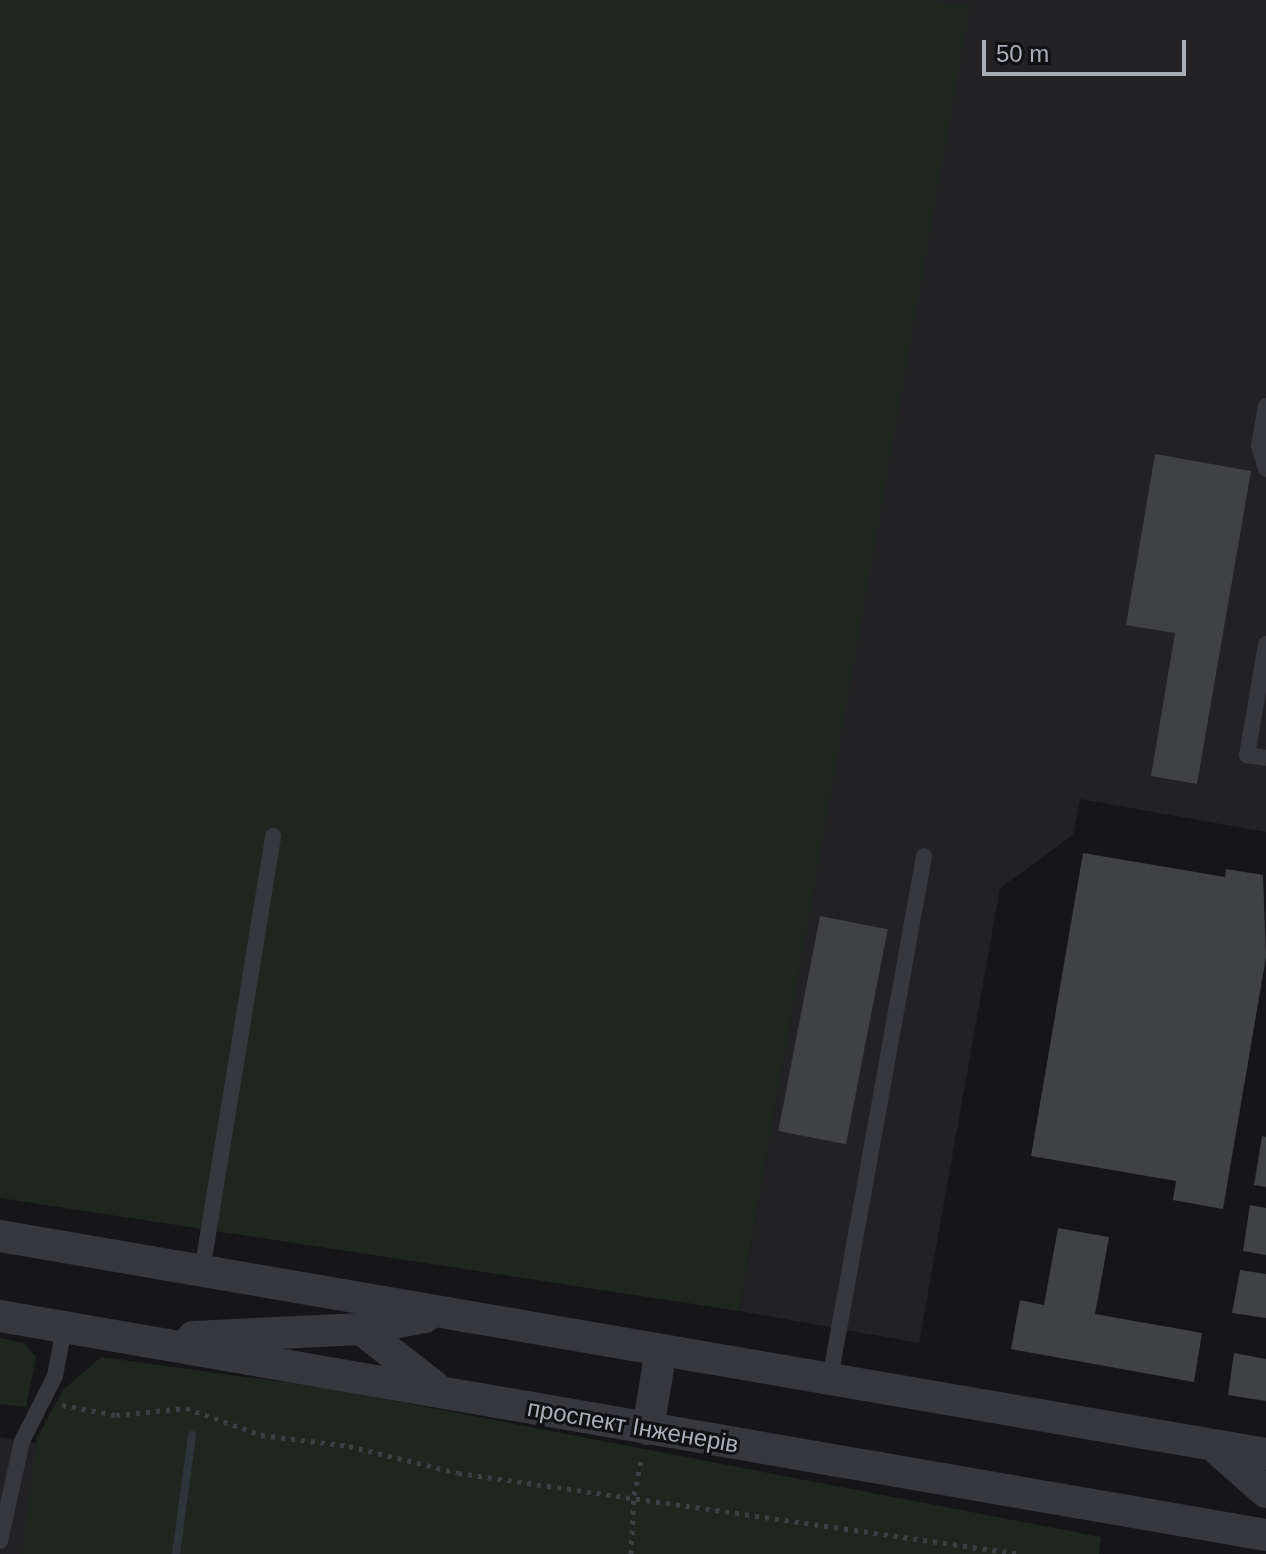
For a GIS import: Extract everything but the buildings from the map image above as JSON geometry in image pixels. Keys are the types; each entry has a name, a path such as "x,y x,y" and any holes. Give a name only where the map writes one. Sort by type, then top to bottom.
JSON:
{"street":[{"path":"0,1236 1266,1454"},
{"path":"134,1340 361,1329 448,1313"},
{"name":"проспект Інженерів","path":"0,1316 1266,1535"},
{"path":"361,1329 444,1393"},
{"path":"648,1429 661,1350"},
{"path":"1211,1444 1248,1471 1266,1492"}],"lane":[{"path":"1266,406 1259,446 1266,469"},
{"path":"1266,644 1247,755 1266,758"},
{"path":"202,1271 273,836"},
{"path":"830,1379 924,856"},
{"path":"0,1541 22,1441 55,1376 64,1328"}],"path":[{"path":"41,1404 116,1415 186,1408 293,1442 349,1446 458,1473 634,1495 661,1504 736,1509 1021,1554"},
{"path":"631,1554 634,1495 648,1429"}],"shaded area":[{"path":"0,0 926,0 970,6 739,1311 0,1198"},
{"path":"926,0 1266,0 1266,832 1080,799 1073,835 1000,888 919,1343 739,1311 969,7"},
{"path":"0,1338 24,1343 36,1357 26,1407 0,1404"},
{"path":"101,1357 333,1389 1101,1537 1099,1554 22,1554 37,1438 63,1390"},
{"path":"0,1437 98,1454 91,1554 0,1554"}],"waterway":[{"path":"176,1554 192,1435"}]}
